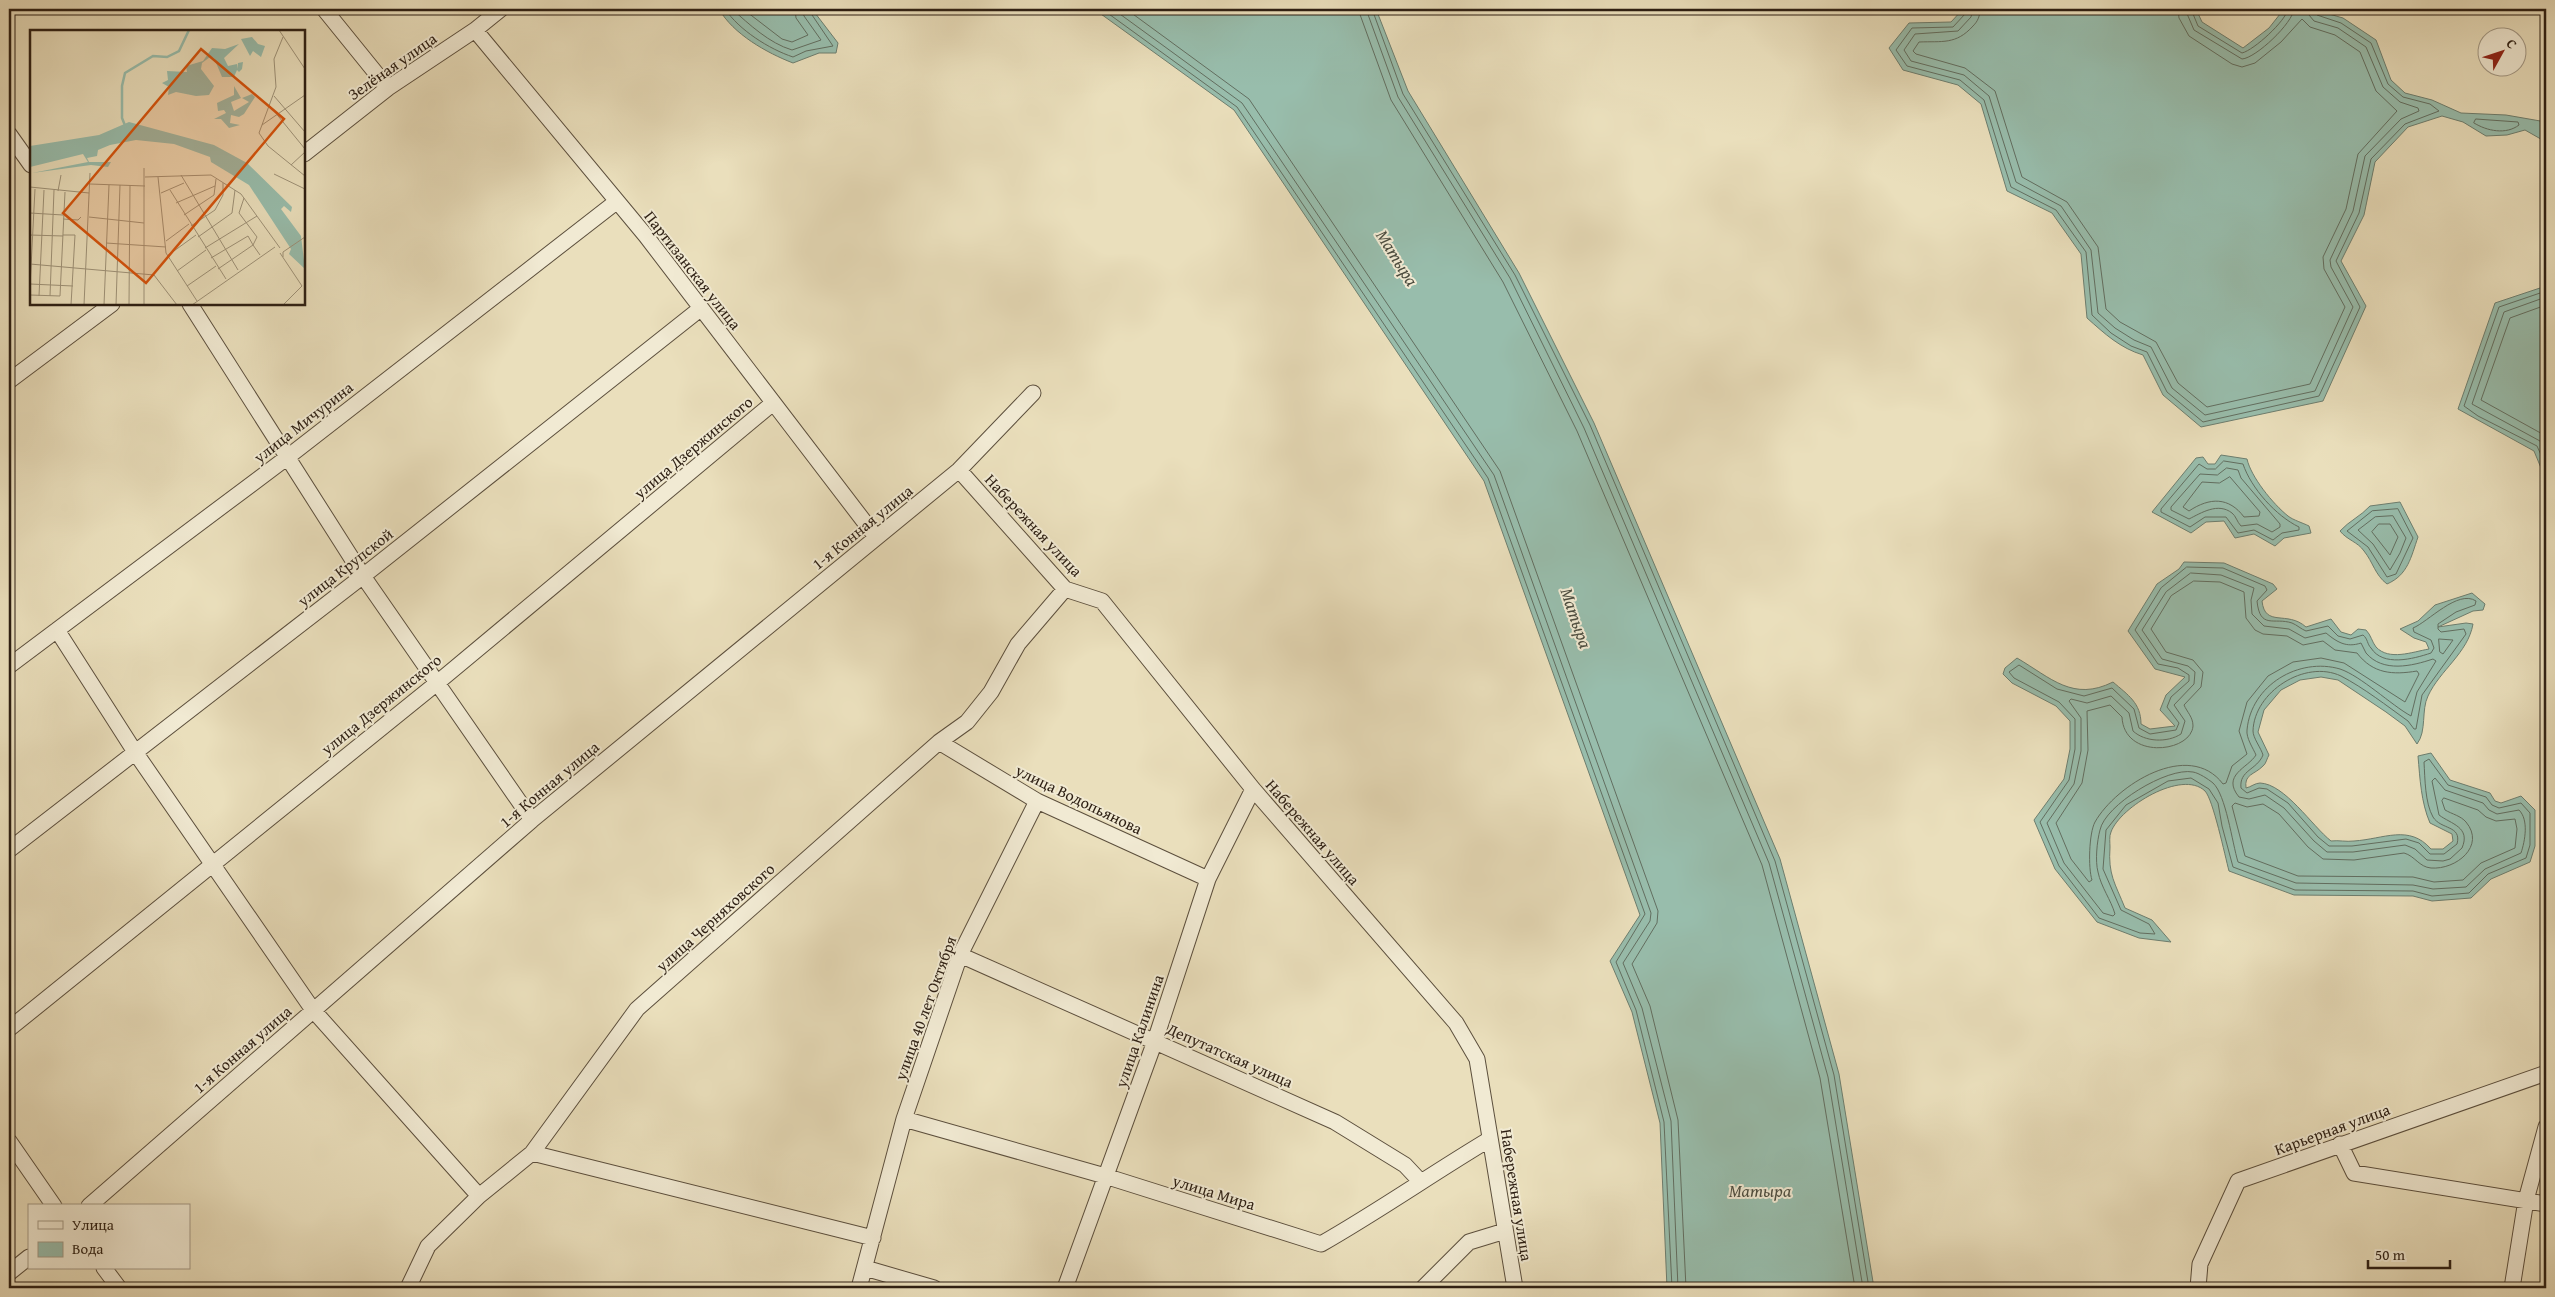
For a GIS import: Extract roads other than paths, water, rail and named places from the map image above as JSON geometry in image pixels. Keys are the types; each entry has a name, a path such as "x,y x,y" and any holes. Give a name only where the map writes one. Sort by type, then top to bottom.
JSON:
{"street":[{"path":"324,9 388,88"},
{"name":"Зелёная улица","path":"305,153 388,88 475,30 501,9"},
{"name":"Партизанская улица","path":"475,30 646,236 876,537"},
{"path":"9,134 30,164"},
{"name":"улица Мичурина","path":"9,666 289,456 616,202"},
{"path":"9,381 111,305"},
{"path":"191,305 289,456 363,576 532,820"},
{"name":"улица Крупской","path":"9,850 363,576 700,309"},
{"name":"1-я Конная улица","path":"91,1204 532,820 959,470 1033,393"},
{"name":"улица Дзержинского","path":"9,1029 437,683 772,403"},
{"name":"Набережная улица","path":"959,470 1065,589 1102,601 1253,789 1456,1023 1477,1059 1515,1288"},
{"name":"улица Черняховского","path":"409,1286 428,1246 479,1196 532,1153 637,1009 938,742 967,722 991,692 1018,644 1065,589"},
{"path":"57,630 135,752 313,1010 479,1196"},
{"name":"улица Водопьянова","path":"938,742 1037,801 1208,879"},
{"name":"улица Калинина","path":"1065,1288 1155,1041 1208,879 1253,789"},
{"name":"улица 40 лет Октября","path":"859,1288 904,1119 960,955 1037,801"},
{"name":"Депутатская улица","path":"960,955 1335,1122 1405,1165 1420,1181"},
{"name":"Карьерная улица","path":"2198,1288 2200,1264 2238,1182 2340,1144 2546,1073"},
{"name":"улица Мира","path":"904,1119 1105,1176 1321,1244 1372,1215 1420,1181 1490,1139"},
{"path":"2512,1288 2526,1200 2546,1127"},
{"path":"9,1141 53,1204"},
{"path":"2340,1144 2354,1174 2546,1204"},
{"path":"532,1153 873,1238"},
{"path":"1423,1288 1470,1242 1505,1231"},
{"path":"9,1273 28,1258"},
{"path":"865,1268 934,1288"},
{"path":"106,1270 119,1288"},
{"path":"409,1286 424,1288"}],"water":[{"path":"719,9 812,9 838,43 836,53 819,53 793,63 751,42 733,27"},
{"name":"Матыра","path":"1094,9 1376,9 1408,91 1519,273 1594,423 1780,859 1839,1074 1874,1288 1667,1288 1660,1123 1632,1012 1610,961 1640,915 1484,481 1234,110"},
{"path":"1963,9 2196,9 2202,22 2243,48 2269,28 2284,9 2312,9 2343,18 2376,40 2391,80 2405,93 2432,100 2461,113 2506,115 2546,122 2546,142 2525,130 2507,135 2486,136 2463,122 2442,116 2408,127 2375,162 2364,215 2341,261 2366,306 2323,401 2201,427 2163,395 2143,355 2120,344 2087,318 2081,254 2052,213 2007,191 1981,104 1958,85 1903,70 1889,48 1909,23 1951,22"},
{"path":"2546,286 2546,480 2534,451 2458,409 2495,303"},
{"path":"2221,455 2247,459 2253,474 2269,497 2288,516 2309,526 2311,533 2284,538 2275,546 2254,534 2235,538 2224,521 2206,522 2191,533 2152,512 2196,458 2203,457 2208,464 2215,464"},
{"path":"2400,502 2418,537 2408,565 2400,576 2387,584 2380,577 2362,548 2340,531 2370,506"},
{"path":"2184,562 2224,563 2273,584 2277,589 2262,601 2267,614 2272,617 2299,622 2306,627 2331,619 2341,632 2351,635 2358,629 2366,630 2376,647 2387,654 2394,655 2429,649 2426,642 2414,638 2400,629 2418,621 2435,605 2472,593 2485,604 2483,610 2473,611 2438,627 2466,623 2473,624 2466,644 2439,678 2428,696 2422,733 2417,744 2405,726 2338,680 2321,677 2300,680 2281,690 2264,710 2258,732 2269,755 2264,765 2248,777 2246,788 2260,783 2279,790 2331,841 2365,840 2405,835 2423,841 2431,849 2443,849 2453,841 2452,834 2430,823 2420,782 2418,756 2431,753 2450,780 2490,793 2495,801 2501,803 2521,796 2535,810 2535,846 2530,862 2491,879 2471,898 2432,901 2413,896 2294,895 2229,871 2208,796 2205,791 2195,785 2182,785 2168,788 2139,802 2117,822 2110,837 2111,872 2125,908 2152,920 2171,942 2139,938 2097,922 2055,869 2034,820 2064,779 2070,749 2070,721 2056,706 2012,683 2003,674 2005,668 2017,658 2052,680 2074,688 2086,690 2099,688 2113,682 2133,700 2139,710 2141,724 2150,729 2175,726 2160,710 2166,695 2185,677 2155,669 2128,631 2157,584 2179,569"}]}
